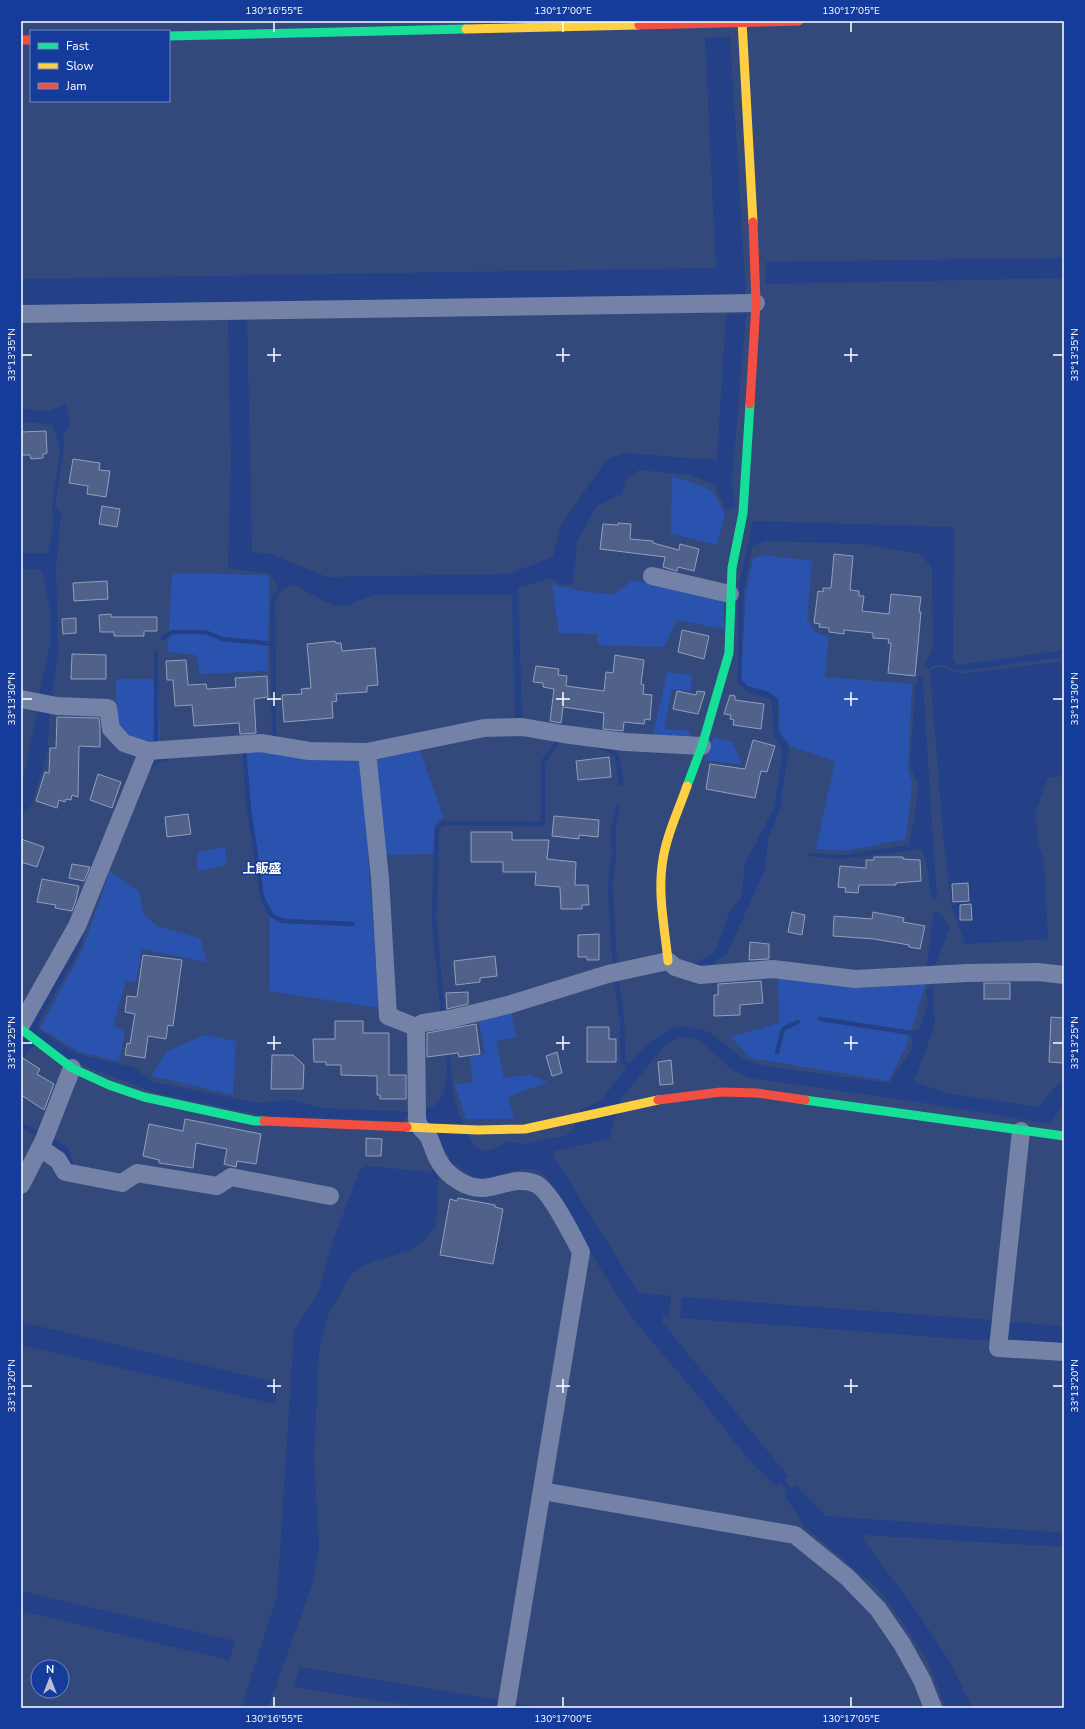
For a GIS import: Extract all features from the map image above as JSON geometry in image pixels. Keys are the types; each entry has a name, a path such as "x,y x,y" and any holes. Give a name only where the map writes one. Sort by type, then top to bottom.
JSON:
{"street":[{"path":"170,36 798,21"},
{"path":"742,22 756,275 756,303 743,513 732,568 729,653 702,746 669,835 662,866 662,900 668,961 675,967 700,975 773,969 855,979 967,973 1038,972 1064,975"},
{"path":"21,314 756,303"},
{"path":"652,576 730,594"},
{"path":"21,699 57,706 108,708 111,729 124,743 148,751 261,743 309,751 367,752 484,728 522,727 625,742 702,746"},
{"path":"25,1030 77,926 148,751"},
{"path":"367,752 380,878 388,1016 416,1027"},
{"path":"416,1027 423,1023 445,1020 508,1005 615,972 668,961"},
{"path":"416,1027 418,1119 443,1167 466,1185 483,1188 521,1181 536,1184 548,1196 581,1252 507,1703"},
{"path":"21,1029 25,1030 72,1068 109,1086 144,1097 255,1121 418,1119 478,1130 525,1128 624,1107 680,1097 721,1092 757,1093 1064,1136"},
{"path":"21,1185 43,1141 72,1068"},
{"path":"1021,1131 998,1348 1064,1352"},
{"path":"43,1141 58,1160 65,1172 122,1183 138,1173 217,1186 231,1177 330,1196"},
{"path":"542,1491 795,1535 847,1577 878,1609 902,1644 919,1674 933,1708"}],"shaded area":[{"path":"730,37 746,295 21,306 21,279 716,268 705,38"},
{"path":"1064,258 1064,278 766,284 766,262"},
{"path":"746,314 732,480 735,507 726,510 715,485 691,475 639,470 626,479 622,493 596,507 577,542 573,584 562,585 551,578 518,588 522,719 515,719 512,595 373,595 348,605 334,606 294,585 280,589 269,573 228,569 231,462 228,321 247,320 252,552 271,554 327,577 509,574 553,557 561,525 607,459 623,453 717,460 726,315"},
{"path":"65,404 71,424 63,433 64,450 55,506 61,515 56,568 58,649 52,699 39,695 50,644 50,609 42,570 21,569 21,553 48,553 54,521 52,509 60,450 53,425 30,422 21,423 21,410 29,409 48,412"},
{"path":"672,476 712,490 725,514 717,545 671,534"},
{"path":"753,521 954,527 953,660 959,665 1064,650 1064,657 958,671 943,665 934,665 929,669 924,667 933,648 932,569 921,554 865,544 766,541 752,546 744,591 741,679 747,686 769,692 778,700 778,732 789,746 780,809 768,839 765,869 727,954 716,960 714,970 697,969 696,963 715,952 730,911 741,898 745,864 774,808 783,750 774,736 772,702 768,698 748,692 738,683 738,590"},
{"path":"762,555 812,561 807,619 815,632 829,637 825,677 912,684 908,768 912,784 906,839 846,851 816,849 835,761 790,746 780,731 779,700 769,692 747,686 741,679 746,593 753,558"},
{"path":"172,573 269,575 268,671 200,674 196,655 168,652"},
{"path":"633,580 724,597 724,629 677,620 664,647 598,645 597,634 559,633 552,584 577,590 613,595"},
{"path":"1064,661 1064,776 1048,778 1036,811 1037,839 1044,862 1048,939 965,944 951,905 944,844 930,671 939,666 960,674"},
{"path":"667,672 692,675 691,691 672,689 664,729 690,731 690,739 653,736"},
{"path":"919,677 923,678 937,899 931,899 928,872 922,849 841,859 808,856 810,853 843,855 909,845 915,816 918,786 910,765 915,688"},
{"path":"116,679 158,679 160,745 149,746 117,728"},
{"path":"38,709 50,712 47,755 31,806 21,814 21,788"},
{"path":"714,737 733,742 742,765 705,760"},
{"path":"418,746 443,816 435,825 433,854 384,855 375,758"},
{"path":"268,748 361,758 379,1008 270,991 270,919 261,899 241,754"},
{"path":"225,847 227,865 197,871 197,852"},
{"path":"110,871 139,892 143,913 156,926 200,938 207,962 142,949 136,982 126,981 113,1025 125,1032 119,1061 79,1052 40,1028 81,953"},
{"path":"96,896 79,951 38,1024 39,1030 77,1054 133,1067 154,1082 259,1103 291,1100 322,1108 411,1112 402,1121 270,1117 155,1093 33,1046 21,1060 21,1040 29,1029"},
{"path":"934,912 941,914 950,928 933,970 926,970"},
{"path":"778,974 927,980 905,1049 888,1081 751,1058 731,1037 779,1023"},
{"path":"932,985 935,1023 914,1082 946,1093 1038,1107 1059,1083 1064,1082 1064,1103 1050,1124 904,1100 749,1078 731,1069 705,1045 693,1038 678,1038 663,1047 621,1099 609,1139 555,1151 553,1155 639,1293 671,1296 669,1317 663,1316 662,1322 788,1476 784,1480 791,1488 796,1485 826,1516 1064,1533 1064,1547 864,1535 863,1539 919,1615 950,1662 972,1708 946,1708 927,1660 902,1621 878,1589 805,1527 785,1496 787,1492 780,1483 776,1486 747,1458 705,1404 633,1319 572,1224 547,1177 534,1169 523,1169 490,1177 474,1178 456,1165 453,1165 442,1174 438,1180 436,1226 421,1243 408,1251 371,1262 352,1273 328,1315 319,1350 314,1458 319,1546 313,1582 268,1708 241,1708 277,1597 294,1331 319,1291 333,1240 360,1170 367,1166 429,1172 440,1166 449,1156 434,1136 422,1109 432,1107 437,1104 442,1097 445,1088 447,1068 443,1030 445,1028 448,1029 454,1098 463,1123 474,1146 484,1151 491,1150 509,1141 523,1144 564,1136 573,1131 581,1109 601,1101 628,1065 649,1043 672,1028 686,1026 709,1032 744,1059 763,1066 889,1083 912,1049 912,1033 920,1028 928,1004 926,990"},
{"path":"511,1010 516,1037 496,1041 504,1078 528,1075 548,1082 508,1097 514,1119 466,1119 455,1085 473,1082 470,1057 485,1054 478,1017"},
{"path":"204,1035 236,1041 233,1095 152,1076 166,1052"},
{"path":"21,1122 57,1140 69,1149 74,1166 71,1170 65,1154 55,1146 21,1127"},
{"path":"682,1297 992,1320 989,1341 680,1318"},
{"path":"21,1322 278,1383 275,1404 21,1345"},
{"path":"1009,1322 1064,1326 1064,1347 1008,1342"},
{"path":"21,1591 235,1641 229,1660 21,1611"},
{"path":"300,1667 544,1708 426,1708 293,1687"}],"building":[{"path":"46,431 47,453 43,454 43,458 31,459 30,455 21,455 21,432"},
{"path":"73,459 100,463 99,470 110,471 106,497 87,494 88,486 69,483"},
{"path":"102,506 120,509 117,527 99,524"},
{"path":"618,523 631,524 630,539 653,541 653,543 679,550 680,544 699,549 694,571 678,567 677,571 663,567 665,557 600,549 603,524 618,525"},
{"path":"834,554 853,556 850,590 859,591 859,596 864,596 862,611 889,614 891,594 921,597 915,676 888,673 891,643 888,643 889,639 873,638 873,633 844,630 844,634 829,632 829,628 819,627 820,624 814,623 818,591 823,592 823,588 831,588"},
{"path":"107,581 108,599 74,601 73,583"},
{"path":"111,614 111,617 157,617 157,631 144,631 144,636 114,636 114,632 100,632 99,615"},
{"path":"76,618 76,633 63,634 62,619"},
{"path":"682,630 709,636 704,659 678,652"},
{"path":"335,641 336,643 341,643 342,651 375,648 378,685 367,686 367,692 336,694 337,701 332,702 333,718 284,722 282,695 302,694 301,689 311,688 307,644"},
{"path":"72,654 106,655 106,679 71,679"},
{"path":"615,655 644,660 641,684 644,685 643,694 652,695 650,720 645,719 644,724 624,722 623,731 603,729 604,713 563,707 561,723 550,721 554,689 543,687 543,683 533,682 536,666 559,669 558,675 567,676 566,686 604,691 606,672 613,673"},
{"path":"186,660 188,685 206,684 207,689 236,687 235,678 267,676 268,697 254,699 256,733 240,734 239,723 194,726 192,705 175,706 173,680 167,680 166,661"},
{"path":"677,691 696,695 697,691 705,692 698,714 673,709"},
{"path":"730,695 735,696 735,700 764,704 761,729 733,725 734,720 730,719 731,715 724,714"},
{"path":"57,717 99,718 100,747 79,746 78,797 72,795 71,800 66,799 65,802 59,800 57,808 36,801 45,772 49,773 50,748 56,748"},
{"path":"753,740 775,746 767,772 761,771 755,798 706,789 710,764 745,769"},
{"path":"609,757 611,777 578,780 576,761"},
{"path":"98,774 121,782 112,808 90,800"},
{"path":"188,814 191,834 167,837 165,817"},
{"path":"554,816 599,820 598,837 579,835 579,839 552,836"},
{"path":"471,832 512,832 512,840 549,840 547,859 576,862 575,885 588,885 589,905 582,905 582,909 561,909 560,887 535,885 536,872 503,872 503,862 471,862"},
{"path":"21,839 44,847 37,867 21,862"},
{"path":"874,857 903,857 903,859 920,860 921,881 896,883 896,885 859,885 858,893 845,892 846,888 838,887 840,866 866,868 866,860 874,860"},
{"path":"72,864 90,867 84,881 69,878"},
{"path":"42,879 79,886 72,911 55,908 56,905 37,902"},
{"path":"968,883 969,901 953,902 952,884"},
{"path":"971,904 972,920 960,920 960,905"},
{"path":"792,912 805,915 802,935 788,932"},
{"path":"873,912 904,918 903,922 925,926 920,949 909,947 909,945 874,939 833,936 834,916 872,919"},
{"path":"599,934 599,960 587,960 587,957 578,957 578,935"},
{"path":"750,942 769,944 769,959 749,960"},
{"path":"143,955 182,960 173,1026 168,1025 166,1039 148,1036 145,1058 125,1055 127,1043 130,1044 135,1014 125,1012 127,996 137,997"},
{"path":"495,956 497,976 480,978 480,982 456,985 454,961"},
{"path":"761,981 763,1003 740,1005 740,1015 714,1016 714,995 718,995 718,984"},
{"path":"984,983 1010,983 1010,999 984,999"},
{"path":"468,992 468,1004 447,1009 446,993"},
{"path":"1051,1017 1064,1018 1064,1063 1049,1062"},
{"path":"335,1021 363,1021 363,1033 389,1033 389,1075 406,1075 406,1099 380,1099 380,1095 377,1095 377,1076 341,1075 341,1065 326,1065 326,1062 314,1062 313,1039 335,1039"},
{"path":"476,1024 480,1054 459,1057 458,1053 427,1057 427,1033"},
{"path":"587,1027 609,1027 609,1039 616,1039 616,1062 587,1062"},
{"path":"557,1052 562,1073 552,1076 546,1056"},
{"path":"272,1055 293,1055 304,1065 303,1089 271,1089"},
{"path":"21,1057 40,1069 37,1074 54,1084 44,1110 21,1095"},
{"path":"671,1060 673,1084 660,1085 658,1062"},
{"path":"185,1119 261,1134 256,1164 237,1161 236,1167 224,1164 227,1149 196,1143 193,1168 159,1163 159,1160 143,1156 149,1124 183,1131"},
{"path":"366,1138 382,1139 381,1156 366,1156"},
{"path":"458,1198 495,1205 495,1207 503,1209 493,1264 440,1255 450,1199 457,1201"}],"waterway":[{"path":"274,736 273,599 280,589"},
{"path":"163,638 173,632 205,632 223,639 273,644"},
{"path":"156,653 156,743"},
{"path":"443,1016 434,920 437,828 443,823 543,824 543,762 558,741"},
{"path":"601,748 606,748 617,756 621,784"},
{"path":"244,751 249,809 262,897 271,915 283,921 353,924"},
{"path":"149,767 158,760 167,758"},
{"path":"615,968 610,884 614,855 613,828 618,808"},
{"path":"616,977 622,1019 623,1062 628,1065"},
{"path":"820,1019 912,1033"},
{"path":"777,1052 783,1029 798,1022"}],"traffic: fast":[{"path":"170,36 466,29"},
{"path":"687,786 702,746 729,653 732,568 743,513 750,404"},
{"path":"21,1029 72,1068 109,1085 144,1097 255,1121 264,1121"},
{"path":"805,1100 1064,1136"}],"traffic: slow":[{"path":"742,21 753,222"},
{"path":"466,29 639,25"},
{"path":"668,961 661,902 662,866 669,835 687,786"},
{"path":"407,1127 478,1130 525,1129 658,1100"}],"traffic: jam":[{"path":"639,25 799,21"},
{"path":"21,40 30,40"},
{"path":"750,404 756,303 753,222"},
{"path":"658,1100 721,1092 757,1093 805,1100"},
{"path":"264,1121 407,1127"}],"district":[{"name":"上飯盛","path":"262,869"}]}
